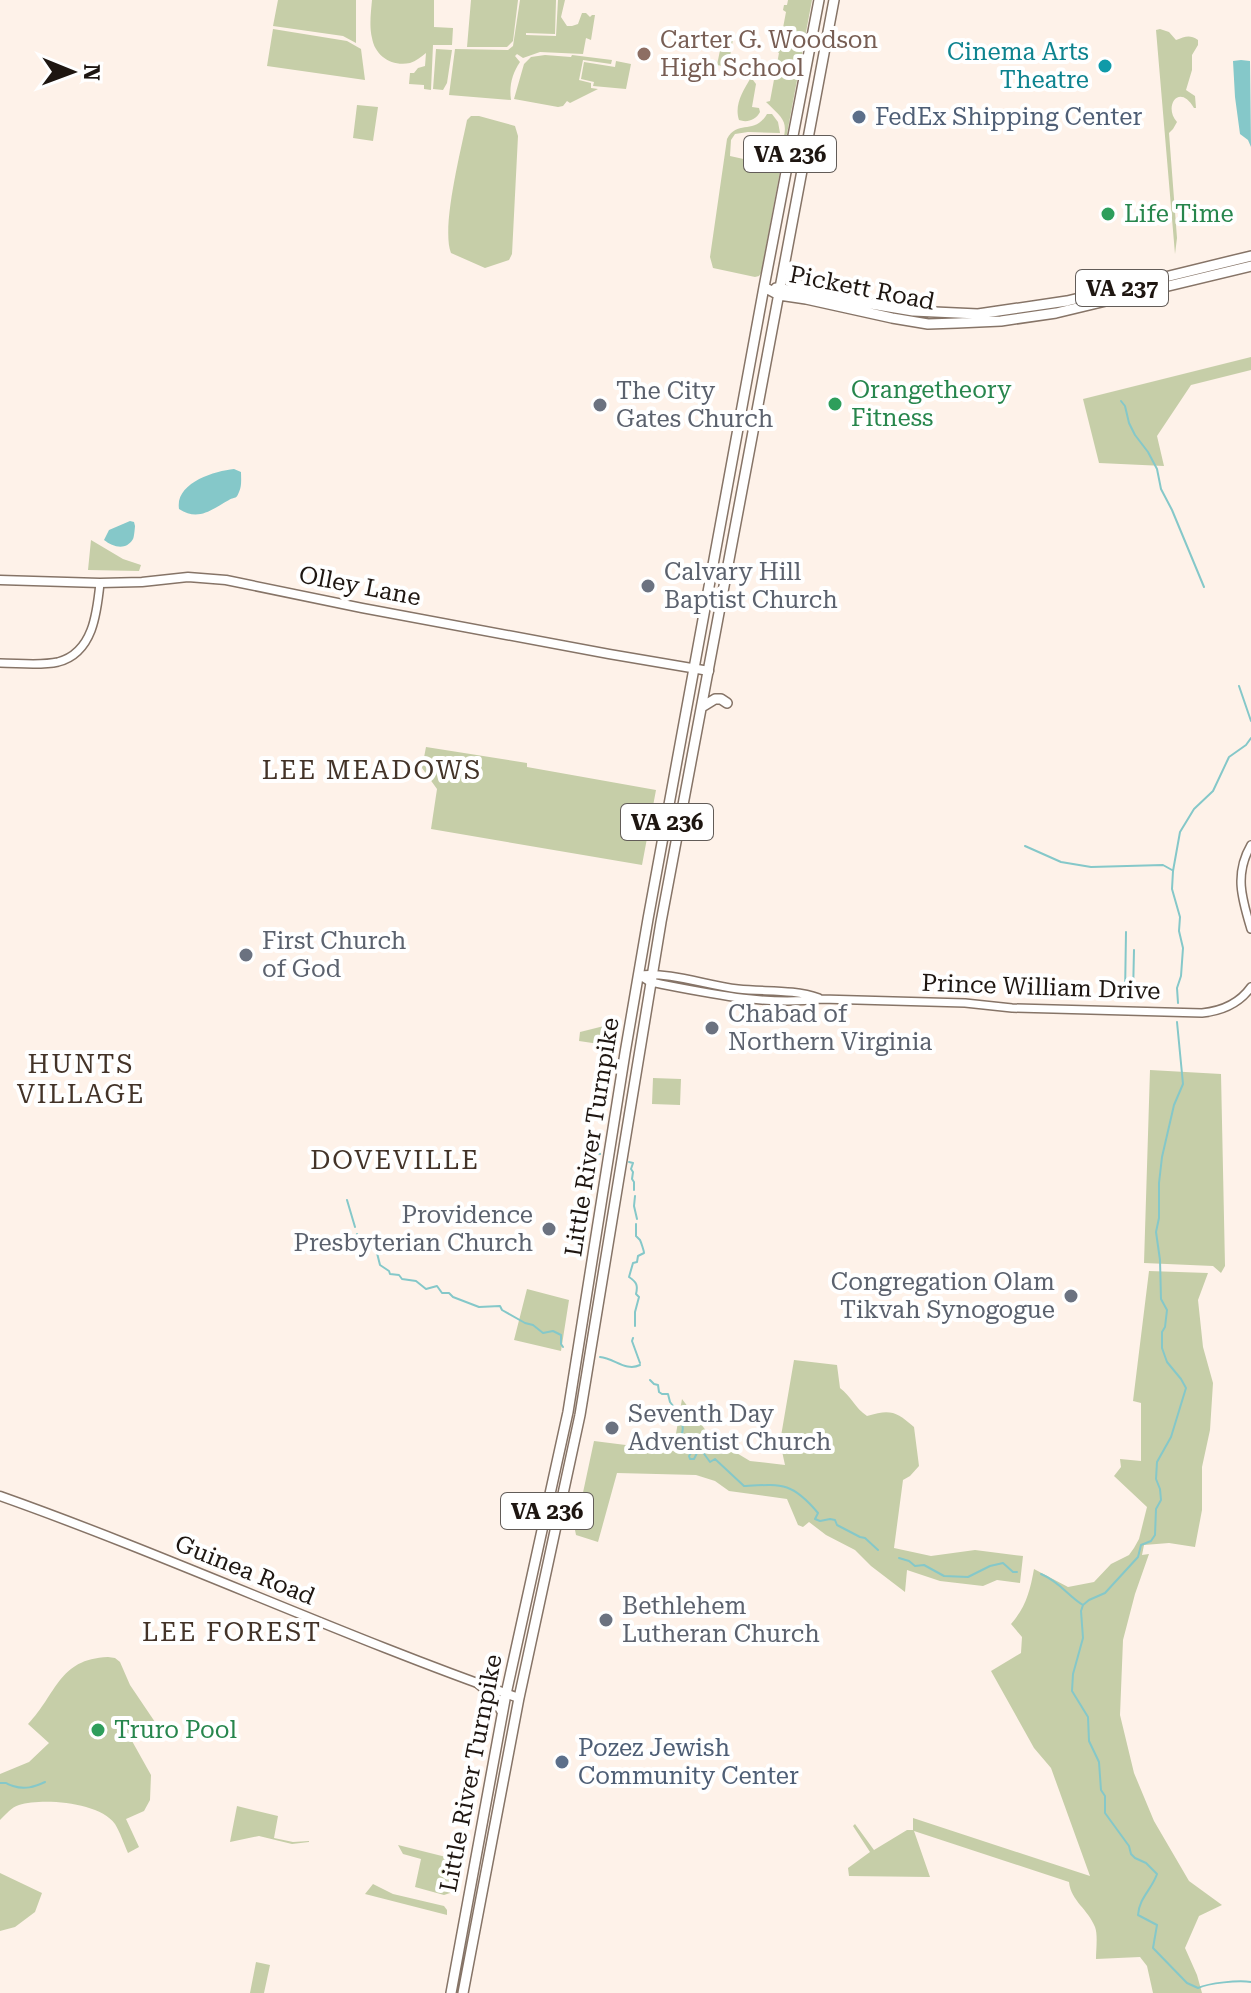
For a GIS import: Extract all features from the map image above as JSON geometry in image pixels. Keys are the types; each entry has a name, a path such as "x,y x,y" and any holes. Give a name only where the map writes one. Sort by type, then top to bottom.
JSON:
{"main road":[{"name":"VA 236","path":"764,287 819,0"},
{"name":"VA 236","path":"780,292 834,0"},
{"path":"787,254 788,272 792,280 816,295"},
{"name":"Pickett Road","path":"780,292 913,311 978,314 1057,303 1251,256"},
{"name":"Pickett Road","path":"764,287 916,323 948,324 1001,321 1075,309 1251,266"},
{"name":"Little River Turnpike","path":"451,1993 506,1694 568,1412 622,1067 764,287"},
{"name":"Little River Turnpike","path":"463,1993 519,1698 580,1415 651,978 780,292"},
{"name":"Olley Lane","path":"0,580 100,583 188,577 226,580 709,671"},
{"path":"702,707 715,699 727,703"},
{"name":"Guinea Road","path":"0,1496 519,1698"},
{"path":"478,1683 498,1700 502,1714"}],"street":[{"path":"0,663 59,662 75,654 91,633 100,583"},
{"path":"1251,845 1242,864 1240,885 1251,929"},
{"name":"Prince William Drive","path":"639,975 746,999 965,1003 1012,1008 1202,1013 1228,1007 1251,987"}],"green space":[{"path":"278,0 356,0 356,43 343,36 273,26"},
{"path":"372,0 434,0 434,27 453,28 452,45 433,45 431,90 424,89 424,85 409,84 410,73 425,66 426,53 403,64 385,59 377,50 371,29"},
{"path":"471,0 518,0 513,41 507,47 467,47"},
{"path":"520,0 556,0 555,34 526,35 556,36 558,0 565,0 561,17 567,26 578,24 582,13 590,17 595,15 591,40 586,38 583,54 540,52 523,58 517,54 515,56 520,62 512,80 511,100 449,95 455,49 508,50 513,46"},
{"path":"788,0 812,0 761,273 755,277 713,268 710,257 727,139 731,133 757,124 767,114 772,114 778,122 780,133 735,134 731,140 730,156 748,160 749,156 758,157 760,151 769,151 764,163 751,163 777,167 779,157 771,152 780,153 785,129 779,114 766,102 770,101 779,53 775,50 779,49 786,12 783,10"},
{"path":"273,29 347,41 361,49 365,80 267,66"},
{"path":"1156,30 1169,32 1176,40 1189,37 1198,40 1186,90 1195,96 1196,108 1183,97 1178,97 1172,104 1177,122 1169,133 1177,238 1175,254"},
{"path":"724,31 734,34 728,67 717,65"},
{"path":"436,49 452,50 443,90 433,89"},
{"path":"545,55 612,60 611,64 583,60 579,80 591,83 591,88 598,89 570,103 567,101 563,106 514,99 524,64 531,57"},
{"path":"616,61 631,64 626,89 593,86 594,82 581,79 584,62 615,67"},
{"path":"750,79 756,84 752,107 759,108 760,112 754,119 742,121 739,120 738,104"},
{"path":"357,105 378,107 373,141 353,138"},
{"path":"471,116 515,126 518,136 512,254 509,260 485,268 451,253 449,241 453,188 467,120"},
{"path":"1251,357 1251,370 1191,385 1157,436 1164,466 1099,463 1083,399"},
{"path":"91,540 123,559 141,565 139,571 88,570"},
{"path":"426,747 527,763 527,767 656,790 642,865 431,829 437,789 422,768"},
{"path":"612,1024 606,1045 579,1041 580,1032"},
{"path":"1150,1070 1221,1074 1225,1266 1221,1273 1213,1266 1144,1263"},
{"path":"653,1078 681,1079 680,1105 652,1104"},
{"path":"1149,1271 1208,1273 1198,1300 1203,1347 1213,1383 1210,1430 1202,1467 1202,1510 1195,1547 1169,1543 1144,1545 1142,1555 1149,1554 1123,1640 1120,1715 1134,1773 1154,1821 1189,1881 1222,1905 1199,1916 1185,1948 1202,1993 1153,1993 1147,1966 1140,1957 1096,1959 1095,1927 1073,1895 1069,1882 914,1831 930,1877 849,1876 848,1868 870,1852 853,1826 855,1824 874,1850 907,1830 913,1830 913,1818 1090,1876 1051,1768 1034,1748 991,1671 1021,1653 1022,1637 1011,1624 1027,1598 1034,1569 1068,1587 1094,1582 1111,1564 1129,1555 1139,1539 1147,1507 1114,1476 1121,1467 1120,1459 1141,1461 1141,1403 1133,1401"},
{"path":"527,1289 569,1300 561,1351 514,1340"},
{"path":"794,1360 837,1365 840,1388 863,1413 867,1416 892,1413 914,1427 919,1466 903,1480 894,1548 931,1556 975,1550 1023,1556 1020,1583 997,1580 983,1586 940,1581 907,1570 905,1592 855,1550 809,1522 803,1527 798,1525 787,1499 729,1491 715,1481 696,1475 617,1473 598,1542 576,1535 594,1441 673,1451 682,1399 707,1432 727,1442 735,1452 750,1461 785,1465 780,1442"},
{"path":"108,1657 120,1662 130,1685 157,1725 132,1741 151,1775 150,1800 144,1811 126,1819 139,1847 128,1853 115,1824 84,1806 56,1802 29,1803 14,1807 0,1820 0,1774 29,1762 49,1743 28,1724 68,1671 91,1659"},
{"path":"237,1806 278,1816 274,1838 309,1842 292,1844 259,1836 230,1842"},
{"path":"398,1845 458,1860 450,1893 444,1895 415,1887 421,1859 403,1854"},
{"path":"0,1873 42,1893 35,1912 15,1927 0,1931"},
{"path":"373,1884 393,1894 444,1906 447,1915 365,1894"},
{"path":"256,1962 270,1965 264,1993 250,1993"}],"water":[{"path":"1233,61 1250,61 1251,147 1240,134 1235,97"},
{"path":"234,469 241,472 241,487 236,497 199,514 179,509 179,500 189,485 216,472"},
{"path":"130,521 135,526 130,543 119,547 104,540 109,530"}],"waterway":[{"path":"1121,401 1135,435 1157,469 1161,489 1204,587"},
{"path":"1239,686 1251,721"},
{"path":"1178,1003 1183,948 1180,917 1172,889 1180,832 1194,809 1213,791 1229,757 1251,738"},
{"path":"1025,846 1061,862 1091,867 1163,865 1172,870"},
{"path":"1125,995 1126,932"},
{"path":"1133,995 1134,950"},
{"path":"1177,1022 1183,1084 1174,1105 1162,1157 1156,1232 1161,1299 1167,1310 1162,1348 1167,1362 1186,1388 1171,1437 1157,1462 1156,1479 1161,1500 1156,1509 1155,1535 1151,1541 1141,1545 1138,1557 1105,1593 1083,1605 1083,1638 1073,1674 1072,1691 1088,1717 1089,1741 1099,1762 1105,1813 1129,1846 1131,1854 1157,1874 1138,1915 1157,1925 1153,1948 1187,1983 1198,1988 1224,1982 1251,1982"},
{"path":"592,1146 600,1154"},
{"path":"629,1162 633,1163 634,1190"},
{"path":"635,1196 637,1219"},
{"path":"347,1200 355,1227"},
{"path":"635,1326 639,1297 636,1284 629,1277 633,1263 644,1253 636,1236 636,1224"},
{"path":"357,1234 357,1244 376,1249 380,1265 390,1274 416,1281 426,1289 437,1286 442,1293 449,1293 479,1307 500,1306 543,1333 553,1331 561,1335 563,1347"},
{"path":"633,1338 640,1363"},
{"path":"600,1357 625,1366 640,1365"},
{"path":"650,1380 658,1385 659,1392 668,1394 682,1425 677,1446 681,1450 688,1447 692,1452 690,1459 702,1451 710,1462 715,1459 744,1486 777,1485 793,1490 818,1513 815,1519 835,1520 837,1525 865,1538 878,1550"},
{"path":"899,1558 915,1566 924,1565 944,1576 968,1577 1003,1563 1017,1572"},
{"path":"1041,1574 1083,1605"},
{"path":"0,1783 25,1788 45,1782"}],"place":[{"name":"Carter G. Woodson High School","path":"644,54"},
{"name":"Cinema Arts Theatre","path":"1105,66"},
{"name":"FedEx Shipping Center","path":"859,117"},
{"name":"Life Time","path":"1108,214"},
{"name":"Orangetheory Fitness","path":"835,404"},
{"name":"The City Gates Church","path":"600,405"},
{"name":"Calvary Hill Baptist Church","path":"648,586"},
{"name":"First Church of God","path":"246,955"},
{"name":"Chabad of Northern Virginia","path":"712,1028"},
{"name":"Providence Presbyterian Church","path":"549,1229"},
{"name":"Congregation Olam Tikvah Synogogue","path":"1071,1296"},
{"name":"Seventh Day Adventist Church","path":"612,1428"},
{"name":"Bethlehem Lutheran Church","path":"606,1620"},
{"name":"Truro Pool","path":"98,1730"},
{"name":"Pozez Jewish Community Center","path":"562,1762"}],"district":[{"name":"LEE MEADOWS","path":"372,770"},
{"name":"HUNTS VILLAGE","path":"81,1079"},
{"name":"DOVEVILLE","path":"395,1160"},
{"name":"LEE FOREST","path":"232,1632"}]}
